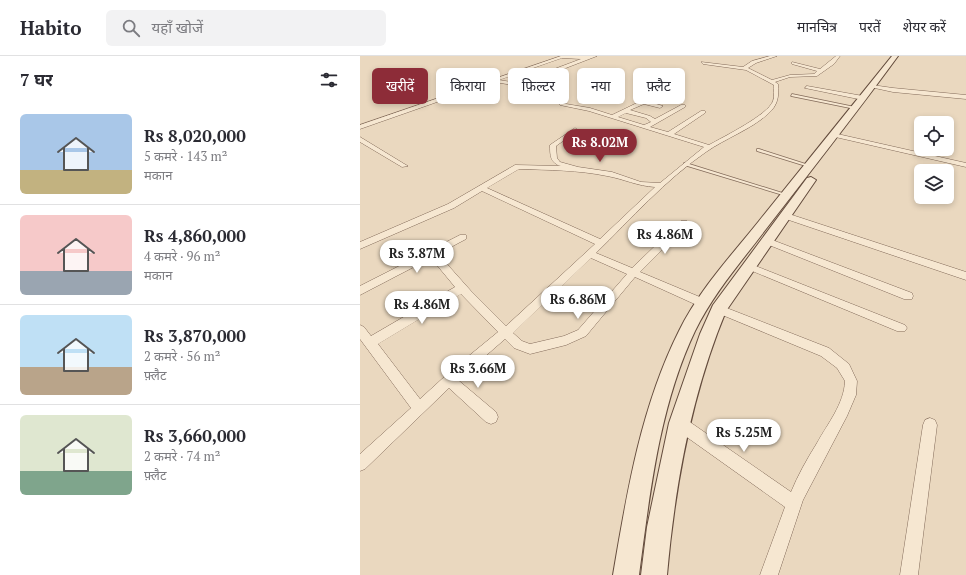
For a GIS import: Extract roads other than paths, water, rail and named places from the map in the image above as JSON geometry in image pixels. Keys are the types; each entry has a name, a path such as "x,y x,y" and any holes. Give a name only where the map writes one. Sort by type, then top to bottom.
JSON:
{"street":[{"path":"500,79 566,56 588,58"},
{"path":"565,68 595,56"},
{"path":"746,67 775,56"},
{"path":"746,67 775,77 812,76 822,71 838,56"},
{"path":"654,575 659,527 680,423 695,371 719,309 748,266 786,216 838,136 876,89 895,56"},
{"path":"626,575 636,509 648,449 659,408 687,332 703,303 786,195 838,136 902,56"},
{"path":"752,57 765,59"},
{"path":"703,63 763,70"},
{"path":"794,63 822,71"},
{"path":"775,77 788,76"},
{"path":"360,464 449,380 506,332 685,164 709,147 752,123 772,107 776,101 775,95 777,86 775,77"},
{"path":"807,87 876,89 966,97"},
{"path":"360,127 436,101"},
{"path":"613,118 643,102 660,106"},
{"path":"562,104 645,127 709,147"},
{"path":"645,127 683,106"},
{"path":"626,110 648,117 655,122"},
{"path":"668,134 703,112"},
{"path":"575,130 556,142 552,148 556,161 577,170"},
{"path":"838,136 966,165"},
{"path":"360,139 404,166"},
{"path":"360,246 451,206 518,167 577,170 609,174 640,184 662,185"},
{"path":"481,188 601,243"},
{"path":"786,216 966,276"},
{"path":"433,254 462,288 518,345 530,349 576,336 589,326 634,272 684,223"},
{"path":"360,291 463,237"},
{"path":"767,241 908,296"},
{"path":"590,254 703,303"},
{"path":"748,266 901,328"},
{"path":"370,343 462,288"},
{"path":"719,309 826,352 847,372 851,380 851,388 839,418 813,462 794,504 769,575"},
{"path":"360,330 419,408"},
{"path":"449,380 491,417"},
{"path":"680,423 794,504"},
{"path":"909,575 930,425"}],"lane":[{"path":"792,95 876,89"},
{"path":"758,150 810,166"},
{"path":"685,164 786,195"}]}
